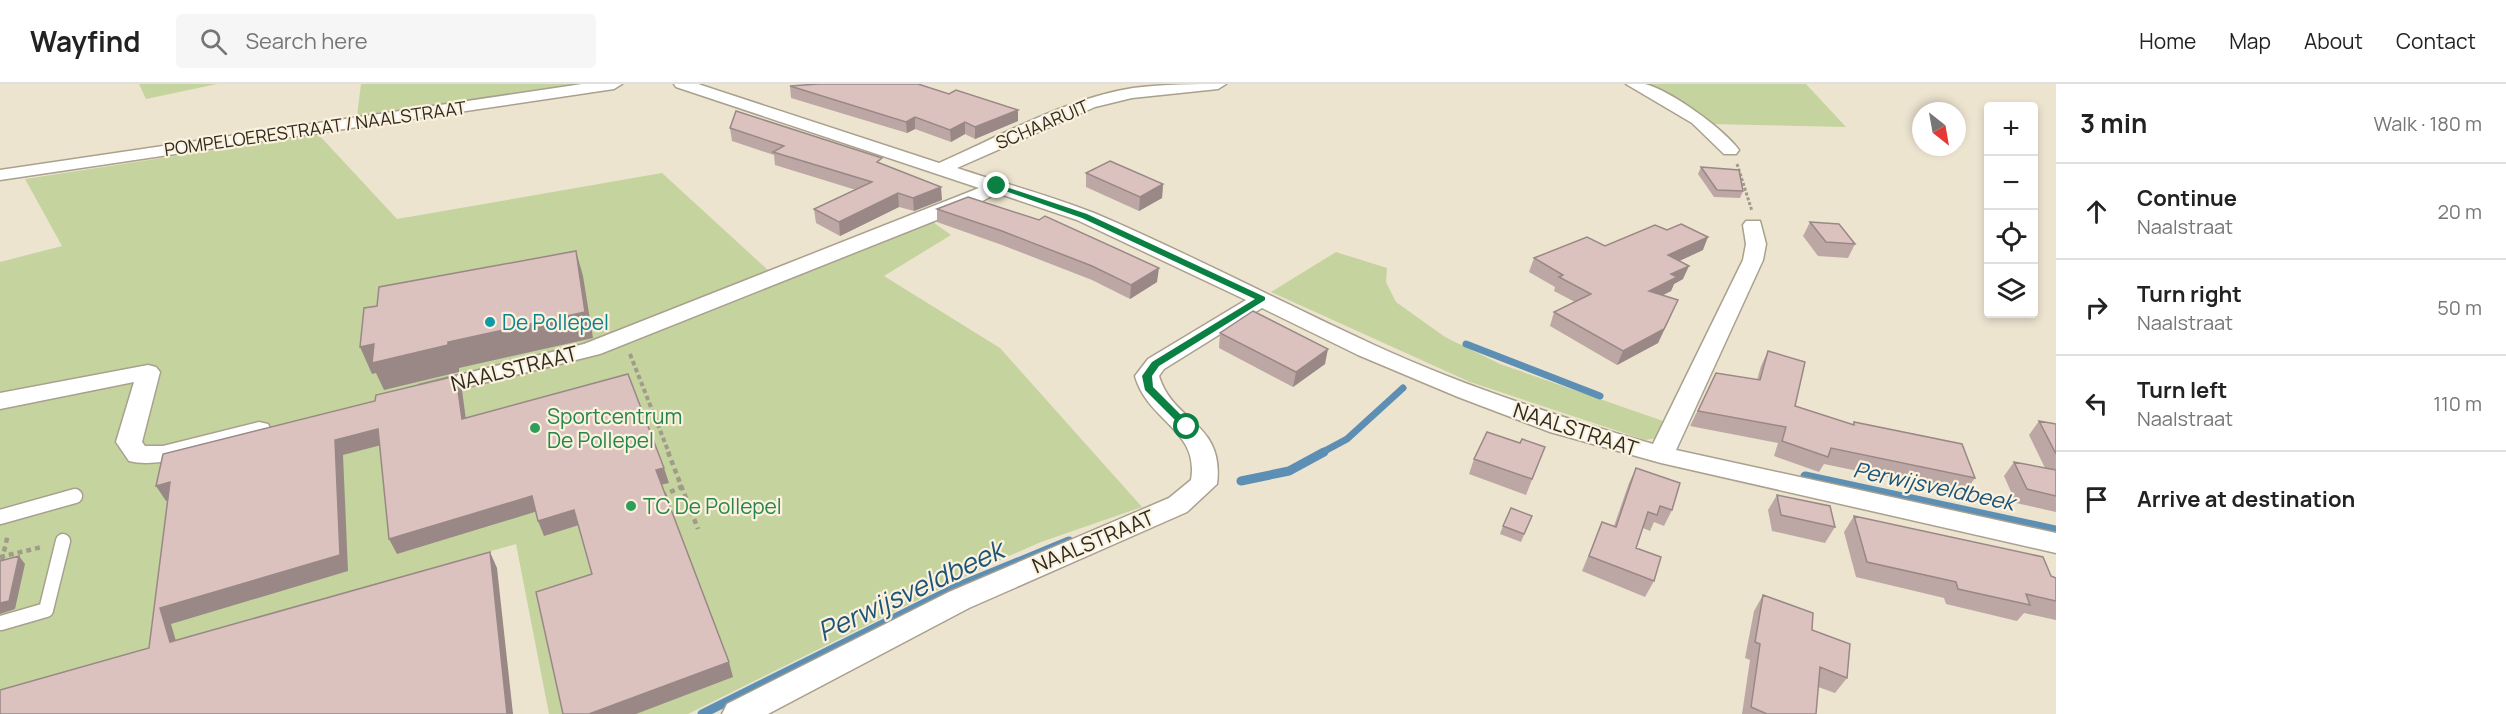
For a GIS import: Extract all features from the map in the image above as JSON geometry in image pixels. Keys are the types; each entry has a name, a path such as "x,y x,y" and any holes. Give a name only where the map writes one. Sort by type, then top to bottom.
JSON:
{"street":[{"name":"POMPELOERESTRAAT / NAALSTRAAT","path":"8,173 614,84"},
{"name":"NAALSTRAAT","path":"682,84 997,186 1095,221 1366,350 1466,392 1559,426 1661,455 2056,543"},
{"name":"SCHAARUIT","path":"942,168 1089,104 1132,93 1218,84"},
{"path":"1634,84 1697,117 1718,134 1730,150"},
{"name":"NAALSTRAAT","path":"402,396 559,358 623,336 970,200 997,186"},
{"name":"NAALSTRAAT","path":"1661,455 1753,260 1756,244 1753,225"},
{"name":"NAALSTRAAT","path":"738,714 959,600 1178,505 1204,484 1206,456 1187,427 1149,388 1147,376 1156,364 1262,299"},
{"path":"0,401 148,372 129,442 138,454 163,453 278,426"}],"lane":[{"path":"5,520 75,496"},
{"path":"1,623 46,610 63,541"}],"path":[{"path":"1730,150 1751,202 1753,225"},
{"path":"623,336 698,529"},
{"path":"654,499 683,486"},
{"path":"0,568 7,540 5,520"},
{"path":"0,542 7,540"},
{"path":"1,557 63,541"}],"green space":[{"path":"139,84 217,84 146,99"},
{"path":"361,84 580,84 357,116"},
{"path":"1641,84 1806,84 1846,127 1710,124"},
{"name":"Sportcentrum De Pollepel","path":"318,134 397,219 662,173 769,271 922,214 951,235 884,276 1000,348 1142,507 1041,542 986,566 688,714 549,714 516,544 0,690 0,262 62,246 25,179"},
{"path":"1336,252 1387,268 1386,282 1396,302 1445,337 1500,364 1663,421 1658,438 1645,440 1470,382 1271,292"}],"building":[{"path":"918,84 949,94 956,90 1018,110 975,127 965,122 950,130 915,117 906,122 790,86"},
{"path":"736,111 882,158 877,162 941,187 913,198 898,193 839,222 814,209 872,182 773,152 784,146 730,128"},
{"path":"1110,161 1163,184 1140,197 1086,173"},
{"path":"1701,167 1739,170 1743,191 1717,190"},
{"path":"968,197 1039,220 1045,216 1159,268 1131,285 1092,266 937,209"},
{"path":"1810,222 1839,224 1855,244 1826,242"},
{"path":"1681,224 1708,237 1668,255 1689,266 1671,274 1677,277 1649,291 1678,300 1664,329 1623,351 1554,312 1591,294 1559,277 1563,275 1534,258 1587,237 1605,246 1655,225 1667,230"},
{"path":"576,251 585,312 448,342 448,345 372,363 374,344 360,347 364,308 377,306 379,287"},
{"path":"1253,311 1328,349 1296,372 1220,333"},
{"path":"1768,351 1805,362 1795,406 1854,425 1854,422 1962,444 1975,478 1831,448 1828,457 1782,441 1786,427 1698,411 1716,373 1760,380"},
{"path":"628,374 664,468 656,470 729,662 589,714 563,714 536,592 592,574 574,510 538,521 532,496 389,539 378,429 335,440 340,555 160,608 170,642 490,552 507,714 0,714 0,690 149,648 170,482 156,486 163,454 375,401 376,395 456,376 462,419"},
{"path":"2039,421 2056,424 2056,454"},
{"path":"1487,432 1520,443 1522,439 1545,447 1532,479 1474,459"},
{"path":"2014,462 2056,470 2056,496 2027,489"},
{"path":"1636,468 1680,483 1672,510 1660,506 1657,515 1648,512 1636,548 1661,557 1654,581 1589,556 1602,522 1616,527"},
{"path":"1777,495 1830,506 1835,527 1781,515"},
{"path":"1511,508 1532,516 1524,534 1503,526"},
{"path":"1854,516 2043,557 2051,576 2056,578 2056,601 2026,594 2030,605 1958,589 1956,582 1867,562"},
{"path":"19,556 9,601 0,603 0,561"},
{"path":"1763,595 1813,613 1812,630 1850,644 1847,678 1820,667 1816,714 1767,714 1751,707 1760,644 1755,642"}],"waterway":[{"name":"Perwijsveldbeek","path":"1466,344 1600,396"},
{"name":"Perwijsveldbeek","path":"1321,453 1347,439 1403,388"},
{"name":"Perwijsveldbeek","path":"1241,481 1289,471 1324,452"},
{"name":"Perwijsveldbeek","path":"1805,476 2056,530"},
{"name":"Perwijsveldbeek","path":"702,714 957,587 1069,541"}],"place":[{"name":"De Pollepel","path":"490,322"},
{"name":"Sportcentrum De Pollepel","path":"535,428"},
{"name":"TC De Pollepel","path":"631,506"}],"route":[{"path":"997,186 1084,216 1262,299 1156,364 1147,376 1149,388 1187,427"}]}
